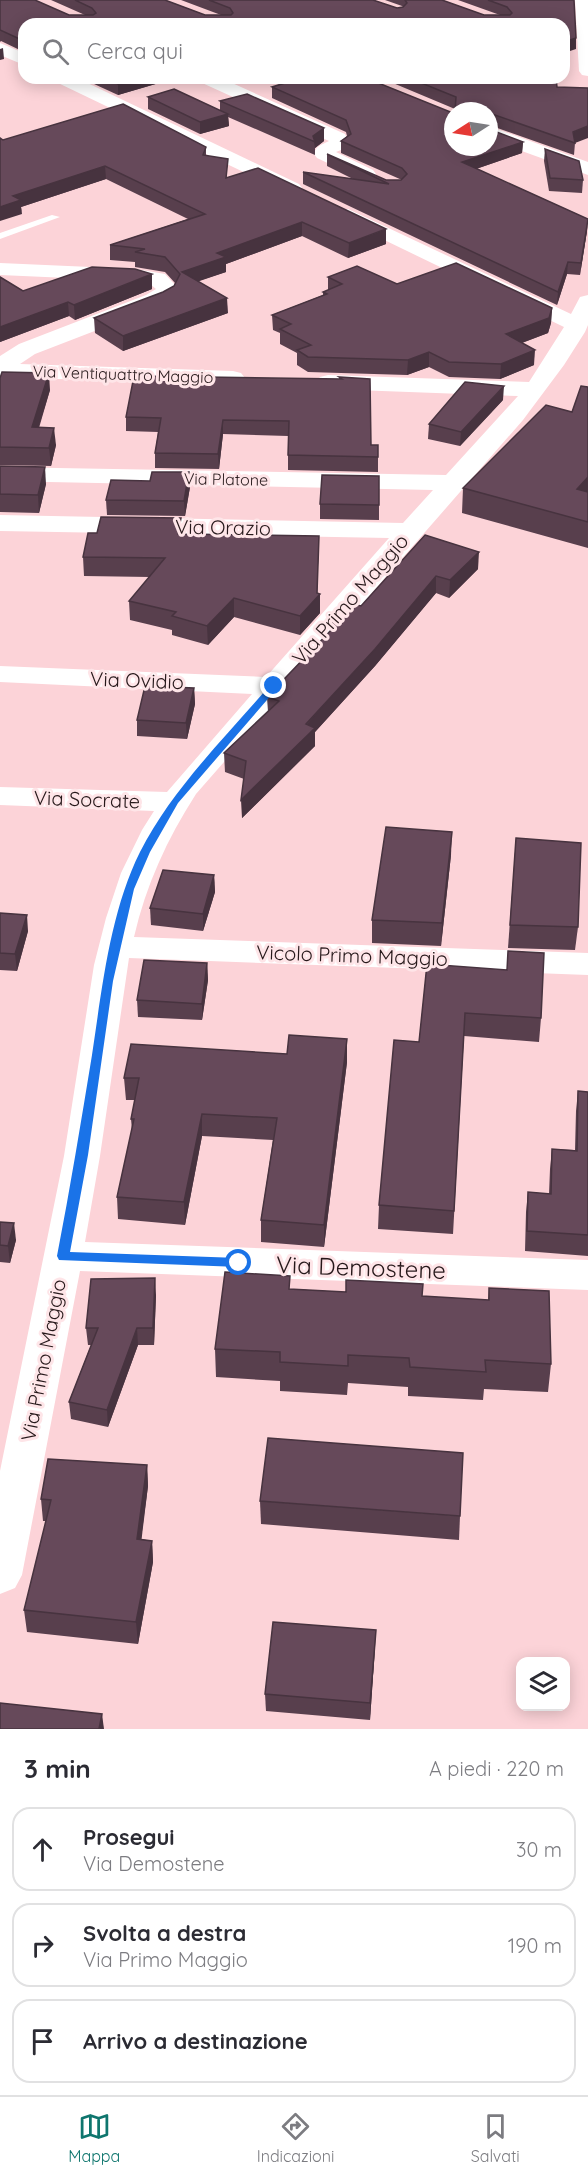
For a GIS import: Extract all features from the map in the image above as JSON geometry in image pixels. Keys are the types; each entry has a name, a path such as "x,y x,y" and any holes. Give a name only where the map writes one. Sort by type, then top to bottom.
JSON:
{"street":[{"path":"581,68 585,9"},
{"path":"0,48 18,57"},
{"path":"75,84 309,196"},
{"path":"219,84 338,138 339,144 325,150 326,156 384,182"},
{"path":"498,135 588,169"},
{"path":"330,206 582,314"},
{"path":"0,269 136,275 157,279 167,288 158,298 27,350 0,368"},
{"name":"Via Primo Maggio","path":"0,1575 82,1155 115,946 135,875 156,831 174,802 533,389 558,358 582,314"},
{"name":"Via Ventiquattro Maggio","path":"0,368 261,379"},
{"path":"308,381 533,389"},
{"name":"Via Platone","path":"0,474 453,483"},
{"name":"Via Orazio","path":"0,524 410,531"},
{"name":"Via Ovidio","path":"0,674 274,686"},
{"name":"Via Socrate","path":"0,796 174,802"},
{"name":"Vicolo Primo Maggio","path":"115,946 588,964"},
{"name":"Via Demostene","path":"63,1256 588,1275"}],"lane":[{"path":"0,236 55,217"}],"building":[{"path":"0,0 35,0 69,15 93,15 96,13 92,8 75,0 165,0 205,15 231,15 233,13 230,8 209,0 373,0 397,8 407,3 405,0 442,0 484,15 510,15 512,13 507,7 488,0 574,0 576,38 570,40 570,18 18,18 18,38 0,30"},
{"path":"282,84 381,84 444,109 444,156 480,156 462,162 588,219 581,263 568,262 558,292 303,172 389,184 327,154 386,180 401,180 407,174 402,168 341,141 351,134 346,120 272,87"},
{"path":"424,84 557,84 557,87 588,88 588,126 573,132 575,143 498,116 498,102 456,102 456,97"},
{"path":"174,89 228,114 200,122 148,97"},
{"path":"247,94 324,128 313,136 315,142 220,101"},
{"path":"123,104 206,147 203,155 228,159 226,178 258,168 386,229 349,243 302,222 217,253 226,257 182,272 227,298 123,336 94,318 163,292 174,286 180,274 165,257 135,252 145,249 110,245 205,214 105,166 13,196 21,200 0,207 0,138 3,140"},
{"path":"498,132 523,142 498,150"},
{"path":"545,149 579,161 583,180 550,178"},
{"path":"456,263 552,308 549,318 506,334 535,350 501,364 449,362 429,352 408,360 308,357 297,350 311,345 280,329 291,324 272,315 327,294 323,292 342,284 328,277 357,266 397,284"},
{"path":"92,267 135,269 152,274 74,305 68,302 0,327 0,277 23,291"},
{"path":"2,372 49,373 32,427 54,428 49,448 0,447 0,378"},
{"path":"134,376 370,379 371,445 378,445 378,457 288,455 289,421 223,420 218,454 155,453 161,418 126,417"},
{"path":"465,382 504,386 461,432 429,424"},
{"path":"581,386 588,387 588,477 577,489 588,492 588,522 463,488 546,405 572,412"},
{"path":"0,466 45,467 38,495 0,494"},
{"path":"152,472 189,472 184,501 106,500 111,480 150,481"},
{"path":"322,475 379,476 379,505 320,504"},
{"path":"101,517 181,518 178,534 319,536 317,593 320,594 300,616 234,598 207,626 172,616 176,612 129,601 165,558 83,557 88,533 97,533"},
{"path":"425,535 479,552 450,580 436,576 375,649 306,724 315,728 241,800 246,761 224,753 279,701 267,697 334,627 330,626 350,603 361,606"},
{"path":"145,686 194,688 186,723 137,720"},
{"path":"386,827 452,832 442,923 372,920"},
{"path":"516,838 581,843 578,927 510,925"},
{"path":"163,870 214,875 203,914 150,908"},
{"path":"0,913 27,915 15,954 0,953"},
{"path":"508,951 544,953 541,1018 465,1013 454,1211 379,1205 394,1040 419,1042 427,964 507,970"},
{"path":"144,960 207,963 202,1004 137,1000"},
{"path":"289,1035 347,1039 324,1225 261,1220 277,1118 202,1114 184,1202 117,1197 134,1119 131,1119 139,1078 124,1078 131,1044 287,1054"},
{"path":"578,1091 588,1092 588,1235 527,1231 528,1192 551,1194 552,1149 577,1151"},
{"path":"0,1222 14,1223 8,1246 0,1245"},
{"path":"225,1272 290,1276 289,1289 346,1292 346,1280 423,1284 422,1296 489,1300 489,1288 549,1291 551,1364 485,1360 486,1372 410,1367 409,1358 348,1355 348,1366 280,1362 280,1352 215,1349"},
{"path":"155,1278 153,1328 137,1328 107,1410 69,1402 98,1328 86,1328 91,1279"},
{"path":"268,1438 463,1453 460,1516 260,1501"},
{"path":"48,1459 147,1465 137,1539 152,1541 136,1622 24,1610 51,1500 41,1499"},
{"path":"273,1622 376,1630 370,1703 265,1694"},
{"path":"0,1703 102,1714 99,1729 0,1729"}],"route":[{"path":"239,1263 63,1256 82,1155 108,981 129,889 145,852 174,802 274,686"}]}
